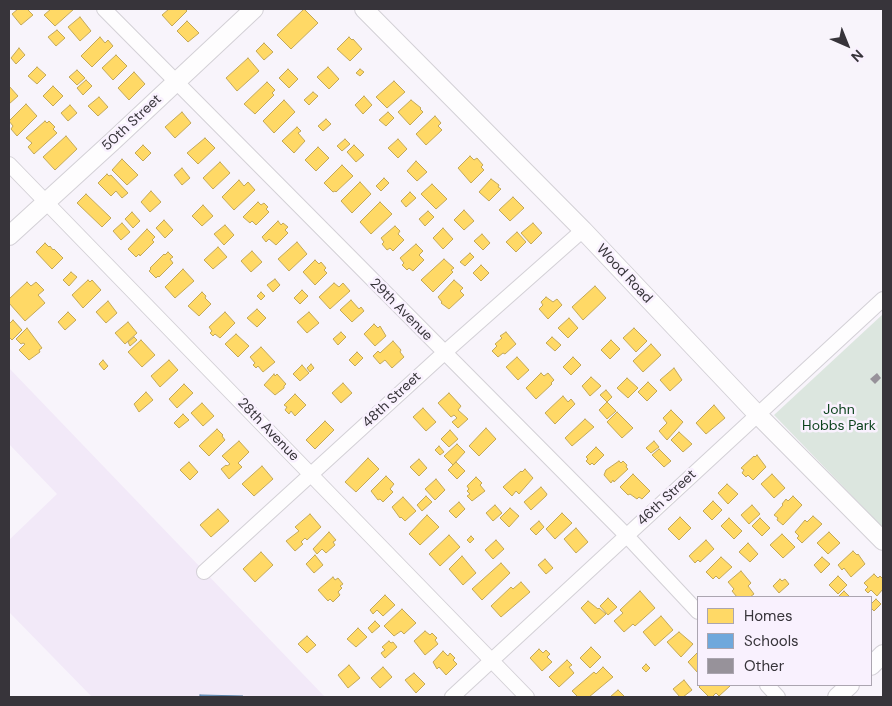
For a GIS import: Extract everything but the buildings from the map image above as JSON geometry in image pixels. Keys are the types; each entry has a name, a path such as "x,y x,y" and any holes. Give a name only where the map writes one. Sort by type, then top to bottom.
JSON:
{"street":[{"name":"29th Avenue","path":"104,9 626,535 697,611"},
{"name":"50th Street","path":"9,236 254,9"},
{"name":"Wood Road","path":"364,9 583,230 758,415 883,541"},
{"name":"28th Avenue","path":"9,164 526,697"},
{"name":"48th Street","path":"204,572 444,353 583,230"},
{"name":"46th Street","path":"452,697 883,299"},
{"path":"872,665 883,654"},
{"path":"768,686 778,697"},
{"path":"836,697 849,686"}],"shaded area":[{"path":"9,368 325,697 92,697 9,612 9,540 57,494 9,444"}],"green space":[{"name":"John Hobbs Park","path":"883,314 883,528 774,415"}]}
